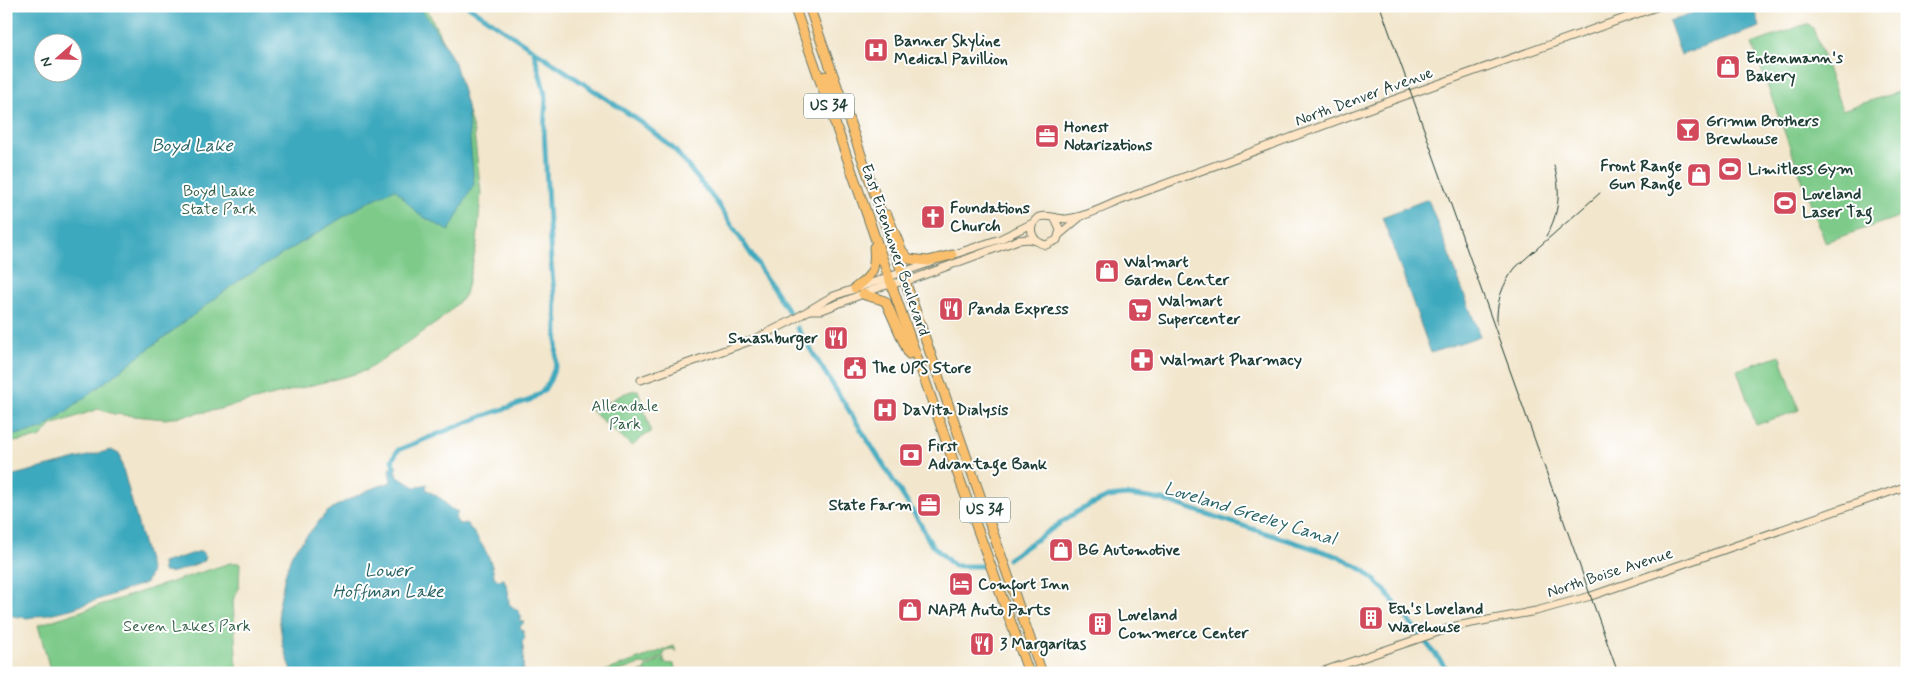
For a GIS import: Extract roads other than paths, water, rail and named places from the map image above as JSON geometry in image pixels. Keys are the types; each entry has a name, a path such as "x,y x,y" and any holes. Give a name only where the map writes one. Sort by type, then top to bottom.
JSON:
{"highway":[{"name":"East Eisenhower Boulevard","path":"794,6 917,361 1029,673"},
{"name":"East Eisenhower Boulevard","path":"809,6 1042,673"},
{"path":"805,38 809,38 812,41 829,88 853,131 904,255 913,260 922,261 952,255"},
{"path":"864,208 874,243 875,262 869,278 859,291 886,302 911,358 917,361"}],"main road":[{"name":"North Denver Avenue","path":"1055,219 1080,216 1390,101 1659,6"},
{"path":"641,380 752,340 810,310 822,310 859,291 889,280 903,277 1018,240 1029,239 1042,244 1050,244 1057,240 1060,234 1060,226 1055,219 1044,216 998,240 952,255 903,277"},
{"name":"North Denver Avenue","path":"1060,234 1080,216"},
{"path":"1033,223 1032,234 1036,241"},
{"name":"North Boise Avenue","path":"1318,673 1428,634 1465,624 1569,603 1907,486"}],"water":[{"name":"Boyd Lake","path":"6,6 418,6 430,21 455,63 467,106 474,184 449,231 418,214 395,189 368,202 237,282 43,429 6,437"},
{"path":"1712,6 1754,6 1760,27 1681,55 1669,21"},
{"path":"1428,199 1480,336 1431,353 1382,217"},
{"path":"111,450 119,454 151,572 146,583 71,609 27,618 6,615 6,477"},
{"name":"Lower Hoffman Lake","path":"393,463 397,466 395,471 398,477 415,487 427,484 426,489 443,500 449,508 458,512 455,518 459,524 466,523 480,542 492,565 495,578 498,580 504,579 508,590 509,604 522,617 520,621 524,622 520,627 525,638 522,642 524,654 523,673 293,673 283,646 278,610 285,575 292,553 326,513 334,507 368,490 391,482 389,470"},
{"path":"201,551 206,556 204,561 178,571 163,572 162,563"}],"waterway":[{"name":"Loveland Greeley Canal","path":"468,6 641,122 675,150 718,204 789,312"},
{"path":"393,463 392,460 398,450 483,416 530,400 544,390 556,364 557,323 551,262 544,129 546,98 534,52"},
{"name":"Loveland Greeley Canal","path":"797,328 920,523 931,544 954,566 986,566"},
{"name":"Loveland Greeley Canal","path":"1008,559 1078,511 1108,497 1128,495 1163,500 1340,557 1365,571 1383,588 1450,673"}],"railway":[{"path":"1380,6 1618,673"},
{"path":"1546,236 1557,210 1558,183 1554,165"},
{"path":"1497,324 1501,294 1507,280 1516,267 1600,193"}],"place":[{"name":"Banner Skyline Medical Pavillion","path":"876,50"},
{"name":"Entenmann's Bakery","path":"1728,67"},
{"name":"Grimm Brothers Brewhouse","path":"1688,130"},
{"name":"Honest Notarizations","path":"1047,136"},
{"name":"Limitless Gym","path":"1730,169"},
{"name":"Front Range Gun Range","path":"1699,175"},
{"name":"Loveland Laser Tag","path":"1785,203"},
{"name":"Foundations Church","path":"933,217"},
{"name":"Walmart Garden Center","path":"1107,271"},
{"name":"Panda Express","path":"951,309"},
{"name":"Walmart Supercenter","path":"1140,310"},
{"name":"Smashburger","path":"836,338"},
{"name":"Walmart Pharmacy","path":"1142,360"},
{"name":"The UPS Store","path":"855,368"},
{"name":"DaVita Dialysis","path":"885,410"},
{"name":"First Advantage Bank","path":"911,455"},
{"name":"State Farm","path":"929,505"},
{"name":"BG Automotive","path":"1061,550"},
{"name":"Comfort Inn","path":"961,584"},
{"name":"NAPA Auto Parts","path":"910,610"},
{"name":"Esh's Loveland Warehouse","path":"1371,618"},
{"name":"Loveland Commerce Center","path":"1100,624"},
{"name":"3 Margaritas","path":"982,644"}],"park label":[{"name":"Boyd Lake State Park","path":"219,200"},
{"name":"Allendale Park","path":"625,415"},
{"name":"Seven Lakes Park","path":"187,626"}]}
